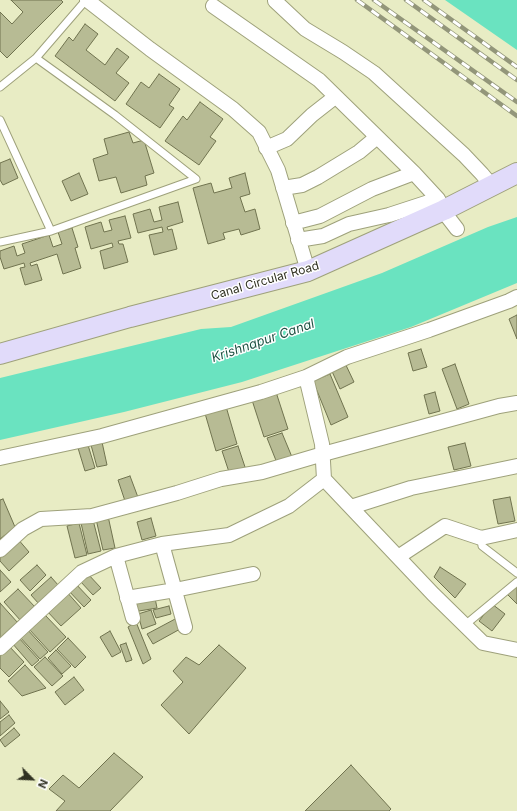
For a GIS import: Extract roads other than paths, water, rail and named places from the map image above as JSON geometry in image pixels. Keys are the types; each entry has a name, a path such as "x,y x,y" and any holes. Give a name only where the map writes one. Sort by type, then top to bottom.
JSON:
{"main road":[{"name":"Canal Circular Road","path":"0,354 130,317 308,271 441,205 492,186 517,173"}],"street":[{"path":"87,0 150,49 233,110 258,132 278,170 308,271"},
{"path":"275,0 305,29 374,73 464,155 492,186"},
{"path":"213,6 318,80 414,172 441,205 447,216 457,228"},
{"path":"266,148 286,139 312,115 335,97"},
{"path":"283,188 302,185 318,177 359,152 377,136"},
{"path":"293,223 320,216 372,190 414,172"},
{"path":"298,240 323,236 348,224 441,205"},
{"path":"0,458 109,434 261,392 306,377 347,357 429,330 517,297"},
{"path":"306,377 322,444 324,479 483,643 517,650"},
{"path":"0,550 23,529 41,519 92,516 177,493 221,479 262,472 499,406 517,403"},
{"path":"351,507 411,488 517,466"},
{"path":"0,648 82,572 116,556 162,544 229,535 289,506 324,479"},
{"path":"398,556 445,526 481,538 517,530"},
{"path":"162,544 185,627"},
{"path":"116,556 133,618"},
{"path":"127,598 253,574"}],"lane":[{"path":"0,87 36,58 87,0"},
{"path":"0,242 51,231 196,179 115,115 36,58"},
{"path":"0,120 51,231"},
{"path":"481,538 482,546 517,573"},
{"path":"465,625 517,582"}],"water":[{"path":"445,0 517,0 517,50"},
{"name":"Krishnapur Canal","path":"517,217 517,283 411,327 242,382 124,412 0,440 0,378 201,329 231,327 382,273 488,227"}],"railway":[{"path":"357,0 517,116"},
{"path":"374,0 517,102"},
{"path":"406,0 517,80"},
{"path":"424,0 517,67"}]}
